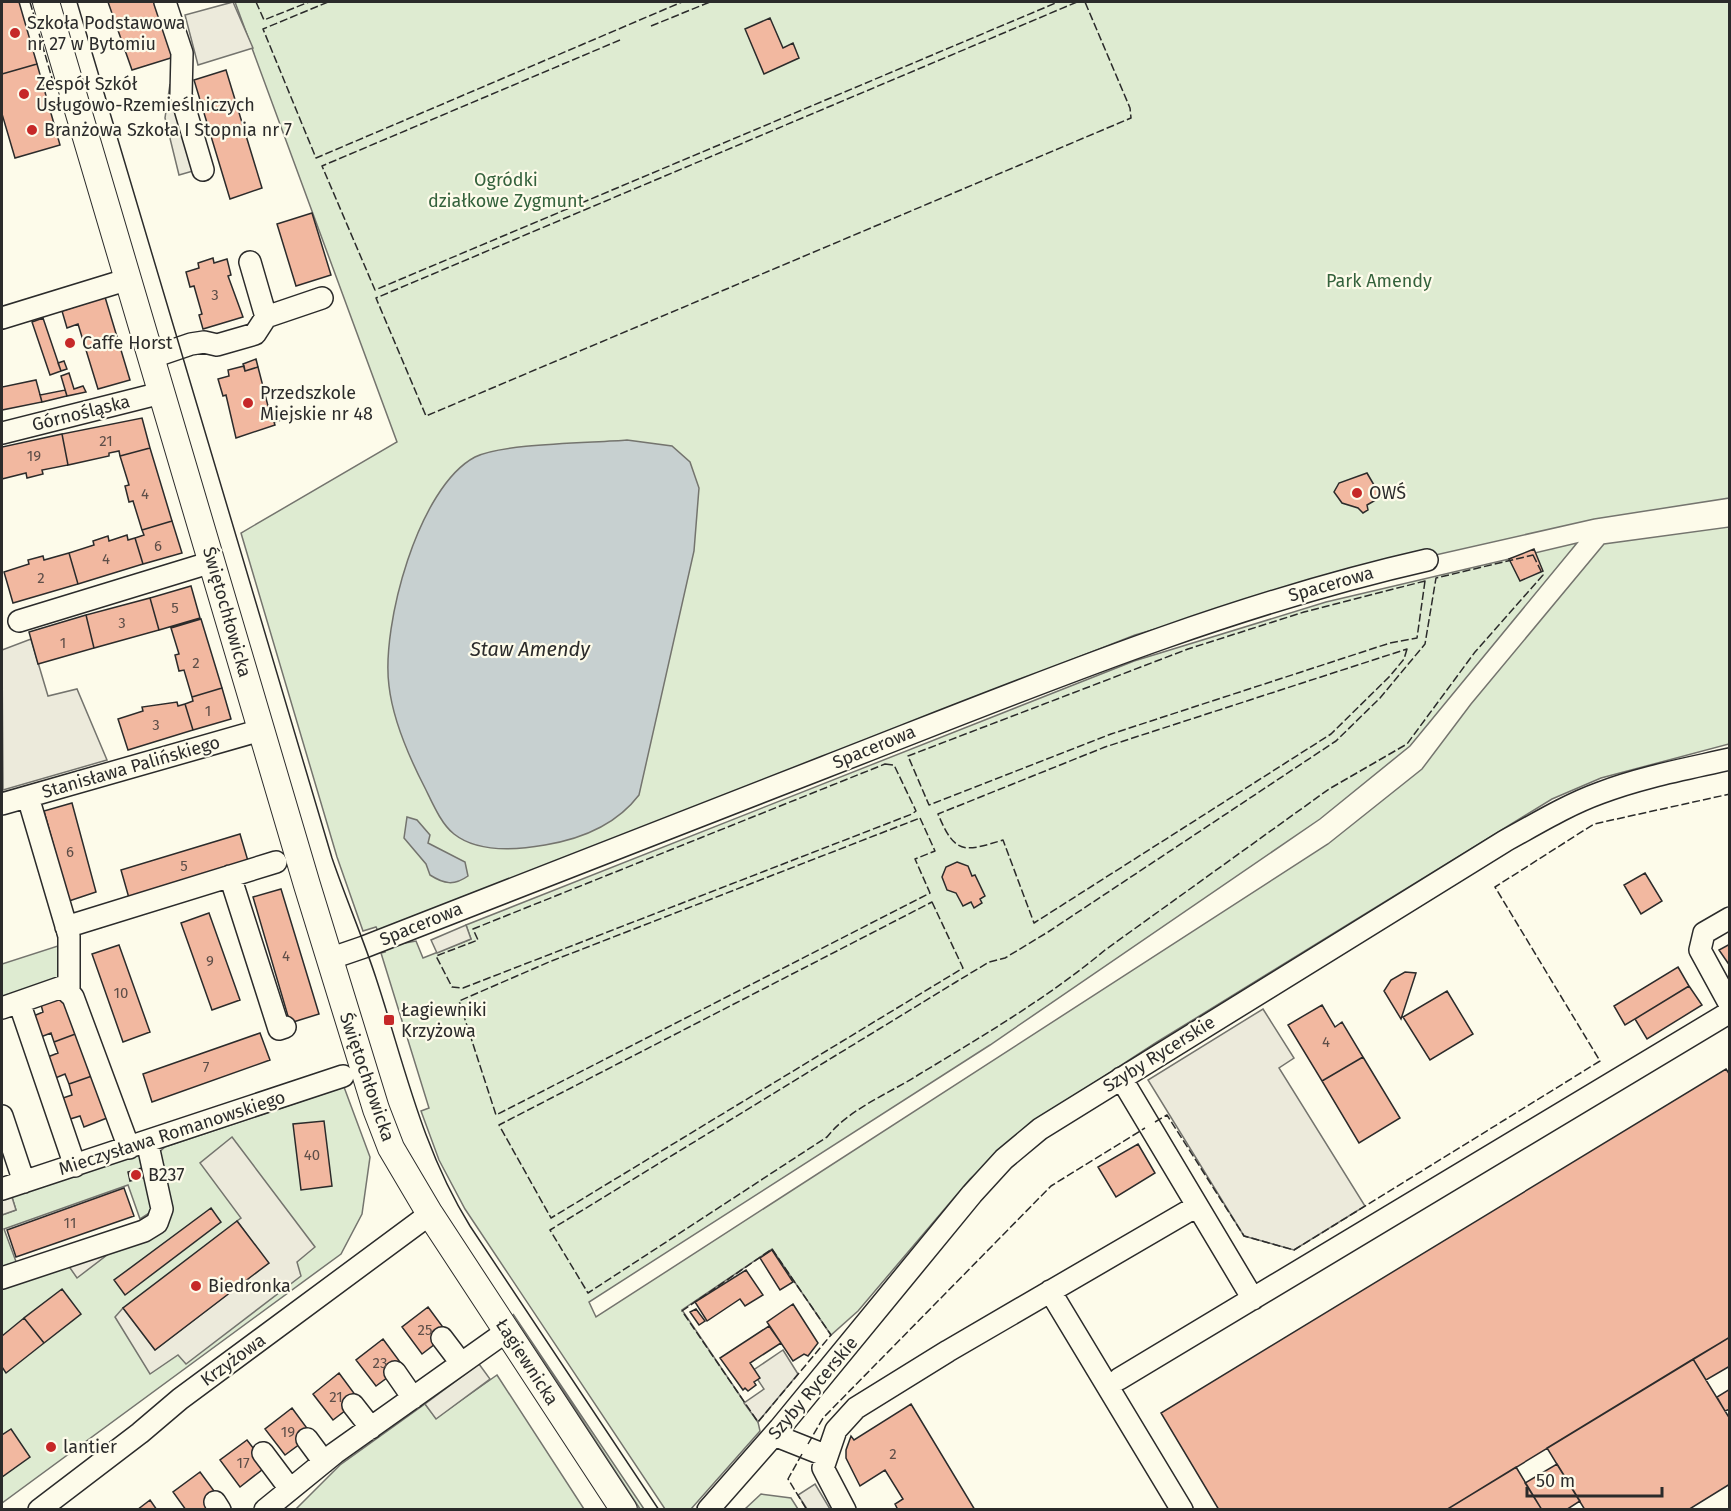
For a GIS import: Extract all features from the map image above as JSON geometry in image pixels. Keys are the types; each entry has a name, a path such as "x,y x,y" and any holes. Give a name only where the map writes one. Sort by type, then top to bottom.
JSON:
{"main road":[{"name":"Świętochłowicka","path":"46,2 329,959 376,1109 392,1148 430,1214"},
{"name":"Łagiewnicka","path":"430,1214 624,1509"}],"street":[{"path":"165,2 182,53 182,95 203,170"},
{"path":"250,262 266,317"},
{"path":"2,318 129,279"},
{"path":"150,358 191,344 204,342 217,345 255,334 266,317 322,298"},
{"name":"Górnośląska","path":"2,432 161,393"},
{"name":"Spacerowa","path":"329,959 894,738 1137,647 1323,584 1427,560"},
{"path":"19,621 212,562"},
{"name":"Stanisława Palińskiego","path":"2,804 261,730"},
{"name":"Szyby Rycerskie","path":"708,1509 774,1435 1004,1159 1040,1129 1120,1077 1505,840 1559,811 1599,793 1663,773 1730,759"},
{"path":"28,797 69,936 69,993"},
{"path":"66,927 276,862"},
{"path":"230,876 279,1029 285,1027"},
{"path":"1730,918 1704,933 1700,951 1730,1005"},
{"path":"2,1278 144,1231 157,1223 162,1209 138,1144 73,997 62,987 10,1005 75,1166"},
{"path":"1119,1379 1730,1012"},
{"name":"Mieczysława Romanowskiego","path":"2,1189 343,1076"},
{"path":"1120,1077 1252,1299"},
{"path":"2,1116 24,1182"},
{"path":"846,1509 822,1468 836,1430 856,1408 1197,1206"},
{"name":"Krzyżowa","path":"39,1509 140,1434 180,1399 430,1214"},
{"path":"1050,1291 1182,1509"},
{"path":"265,1509 324,1462 507,1332"},
{"path":"442,1338 461,1363"},
{"path":"395,1372 413,1398"},
{"path":"353,1404 371,1428"},
{"path":"774,1435 827,1456"},
{"path":"307,1439 324,1462"},
{"path":"263,1453 290,1490"}],"green space":[{"name":"Park Amendy","path":"235,2 1729,2 1729,498 1594,519 1325,580 1135,635 378,931 376,927 363,931 337,857 241,533 397,442"},
{"path":"1729,527 1729,744 1601,778 1552,799 1157,1042 1032,1123 970,1179 858,1311 831,1335 772,1249 682,1310 758,1422 760,1431 691,1509 665,1509 465,1209 439,1160 421,1111 429,1108 381,953 385,952 383,947 416,941 423,958 471,939 466,925 1134,661 1326,602 1577,543 1410,746 1320,819 990,1045 589,1302 596,1317 1328,844 1422,769 1471,704 1604,544"},
{"path":"64,944 62,981 2,1003 2,964"},
{"path":"344,1087 370,1157 362,1214 341,1254 2,1503 2,1281 66,1262 77,1277 124,1242 160,1226 157,1154 165,1147"},
{"path":"135,1154 141,1156 155,1203 151,1212 140,1219 128,1185 4,1229 18,1267 2,1272 2,1215 16,1210 11,1194"},
{"path":"513,1314 644,1509 640,1509"},
{"path":"497,1375 584,1509 295,1510 340,1465 425,1404 436,1418"},
{"path":"761,1494 791,1498 798,1509 745,1509"}],"shaded area":[{"path":"233,2 253,48 198,65 185,15"},
{"path":"170,84 193,171 179,175 165,118"},
{"path":"31,639 48,696 77,689 107,760 3,790 2,650"},
{"path":"466,925 471,939 437,953 431,940"},
{"path":"1263,1009 1294,1058 1279,1068 1365,1206 1294,1250 1244,1236 1148,1080"},
{"path":"232,1137 315,1247 297,1262 301,1276 186,1364 178,1355 150,1374 115,1317 123,1308 155,1350 268,1263 237,1221 241,1218 200,1163"},
{"path":"11,1194 16,1210 2,1215 2,1197"},
{"path":"124,1242 77,1278 66,1262"},
{"path":"783,1350 798,1374 758,1422 744,1403 764,1389 752,1371"},
{"path":"479,1364 490,1379 436,1419 425,1404"},
{"path":"815,1484 830,1509 807,1509 798,1495"}],"water":[{"name":"Staw Amendy","path":"627,440 672,446 690,462 699,488 694,551 639,795 609,822 572,839 522,848 498,849 474,844 454,834 441,819 408,751 394,712 389,686 388,660 391,629 408,560 436,497 455,473 475,457 488,452 526,446"},
{"path":"407,817 417,820 430,835 428,843 465,862 468,876 449,883 430,875 426,864 404,838"}],"building":[{"name":"Szkoła Podstawowa nr 27 w Bytomiu","path":"2,2 19,2 37,64 2,74"},
{"path":"108,2 157,2 174,57 132,70"},
{"path":"770,18 783,48 793,43 799,58 764,74 745,29"},
{"name":"Zespół Szkół Usługowo-Rzemieślniczych","path":"37,64 60,145 15,158 2,114 2,74"},
{"path":"226,70 262,188 230,199 194,80"},
{"path":"312,213 331,275 296,286 277,224"},
{"path":"213,258 214,263 227,259 231,275 228,276 243,317 203,329 199,315 202,314 194,286 190,287 186,272 199,268 198,263"},
{"path":"105,297 130,380 98,389 78,324 67,328 62,311"},
{"path":"43,318 61,371 50,375 32,322"},
{"path":"256,359 258,367 245,371 243,364"},
{"path":"64,361 67,369 61,371 58,363"},
{"name":"Przedszkole Miejskie nr 48","path":"244,366 245,371 258,367 269,410 273,416 283,413 285,419 274,422 275,425 236,438 226,395 223,396 218,379 229,376 228,370"},
{"path":"69,373 74,389 83,386 86,392 67,396 61,376"},
{"path":"36,380 42,402 2,410 2,387"},
{"path":"65,390 67,396 42,402 40,395"},
{"path":"142,418 150,448 120,456 119,451 109,453 109,456 68,465 62,434"},
{"path":"62,434 68,465 42,470 43,474 27,478 26,473 2,479 2,447"},
{"path":"150,448 172,521 142,530 133,501 129,502 125,486 129,485 120,456"},
{"name":"OWŚ","path":"1367,473 1381,497 1367,505 1368,510 1363,513 1358,508 1342,503 1334,492 1339,483"},
{"path":"172,521 182,553 143,564 135,538 144,535 142,530"},
{"path":"127,535 128,540 135,538 143,564 78,584 69,553 94,545 93,541 108,536 109,541"},
{"path":"1534,549 1543,571 1520,581 1509,559"},
{"path":"69,553 78,584 13,603 4,572 29,564 28,560 43,556 44,560"},
{"path":"191,586 200,618 159,630 150,598"},
{"path":"150,598 159,630 94,648 86,615"},
{"path":"86,615 94,648 38,664 29,632"},
{"path":"201,619 222,688 192,697 184,670 179,671 175,655 179,654 171,628"},
{"path":"222,688 231,719 193,730 185,704 193,701 192,697"},
{"path":"177,702 178,706 185,704 193,730 128,750 118,719 143,711 142,707"},
{"path":"72,803 96,892 69,901 44,811"},
{"path":"240,834 248,861 129,898 121,870"},
{"path":"957,862 968,866 985,896 980,899 982,903 974,908 971,902 963,906 956,893 947,890 942,877 946,867"},
{"path":"1645,873 1662,901 1641,914 1624,885"},
{"path":"281,889 319,1014 290,1023 253,897"},
{"path":"209,913 240,1000 212,1010 181,923"},
{"path":"1730,944 1730,966 1719,950"},
{"path":"119,945 150,1032 123,1042 92,954"},
{"path":"1678,967 1689,986 1625,1025 1614,1006"},
{"path":"1405,972 1416,973 1401,1019 1384,991 1391,980"},
{"path":"1689,986 1702,1005 1647,1039 1635,1019"},
{"path":"1447,991 1473,1034 1430,1060 1403,1017"},
{"path":"63,992 78,1033 54,1042 51,1033 38,1038 31,1017 43,1012 40,1001"},
{"path":"1322,1005 1335,1027 1342,1022 1363,1057 1322,1081 1288,1025"},
{"path":"78,1033 92,1076 69,1084 65,1074 53,1079 45,1058 58,1053 54,1042"},
{"path":"260,1033 270,1060 152,1102 143,1074"},
{"path":"1363,1057 1400,1118 1359,1143 1322,1081"},
{"path":"1726,1069 1730,1075 1730,1337 1446,1510 1219,1510 1161,1413"},
{"path":"92,1076 107,1118 84,1127 80,1116 67,1120 60,1099 72,1095 69,1084"},
{"path":"324,1121 332,1186 301,1190 293,1124"},
{"path":"1138,1144 1155,1173 1116,1197 1098,1167"},
{"name":"B237","path":"142,1168 145,1177 130,1181 128,1172"},
{"path":"124,1188 134,1216 16,1257 7,1230"},
{"path":"211,1208 221,1222 125,1295 114,1280"},
{"name":"Biedronka","path":"237,1221 269,1263 155,1350 123,1308"},
{"path":"772,1250 793,1282 780,1290 760,1258"},
{"path":"746,1270 763,1295 745,1306 740,1299 707,1321 695,1302"},
{"path":"62,1289 81,1314 44,1343 24,1318"},
{"path":"793,1304 818,1343 808,1356 804,1354 793,1361 767,1322"},
{"path":"428,1307 448,1334 422,1354 402,1327"},
{"path":"696,1309 705,1321 699,1325 690,1312"},
{"path":"24,1318 44,1343 6,1373 2,1367 2,1336"},
{"path":"769,1326 781,1343 750,1363 760,1378 754,1382 756,1385 748,1391 745,1388 743,1390 720,1358"},
{"path":"1730,1337 1730,1366 1706,1380 1693,1359"},
{"path":"383,1339 403,1366 376,1386 356,1360"},
{"path":"1693,1359 1730,1419 1730,1484 1688,1510 1585,1510 1547,1448"},
{"path":"339,1373 359,1400 333,1420 313,1394"},
{"path":"1730,1389 1730,1409 1725,1411 1717,1397"},
{"path":"911,1404 975,1510 898,1510 895,1504 903,1499 885,1470 860,1486 846,1458 851,1436 854,1440"},
{"path":"292,1408 312,1435 285,1455 265,1429"},
{"path":"11,1429 30,1457 2,1477 2,1435"},
{"path":"247,1440 267,1466 240,1487 220,1460"},
{"path":"1557,1464 1580,1501 1566,1510 1542,1510 1525,1483"},
{"path":"1516,1467 1542,1510 1446,1510"},
{"path":"200,1472 220,1499 206,1510 186,1510 173,1492"},
{"path":"150,1500 157,1510 137,1510"}],"tram line":[{"path":"77,2 332,858 371,963 427,1136 453,1197 470,1226 659,1510"}],"fence":[{"path":"30,2 53,82"},
{"path":"256,2 264,20 309,2"},
{"path":"328,2 263,29 316,158 682,2"},
{"path":"651,26 710,2"},
{"path":"620,40 322,166 375,290 1058,2"},
{"path":"1077,2 376,298 426,416 1131,118 1130,108 1085,2"},
{"path":"1533,555 1543,575 1475,652 1407,744 1329,789 1038,1000 858,1110 846,1118 827,1137 588,1293 550,1230 989,962 1005,958 1048,932 1336,741 1380,698 1425,644 1436,578 1533,555"},
{"path":"1425,581 1417,638 1390,643 1111,734 929,805 908,756 1188,649 1304,612 1425,581"},
{"path":"1407,649 1404,659 1390,676 1331,734 1034,923 1003,840 979,847 962,847 950,837 938,814 1105,747 1407,649"},
{"path":"885,764 894,765 916,811 912,814 463,988 452,987 436,956 478,940 473,929 885,764"},
{"path":"1155,1122 1167,1115 1244,1236 1294,1250 1600,1061 1495,887 1594,824 1730,794"},
{"path":"920,818 935,851 915,859 930,893 496,1115 459,1001 549,962 920,818"},
{"path":"932,902 963,968 551,1218 499,1125 932,902"},
{"path":"808,1444 823,1418 1051,1186 1145,1128"},
{"path":"772,1249 831,1335 758,1422 682,1311 772,1249"},
{"path":"802,1454 788,1479 807,1510"}],"place":[{"name":"Szkoła Podstawowa nr 27 w Bytomiu","path":"15,33"},
{"name":"Zespół Szkół Usługowo-Rzemieślniczych","path":"24,94"},
{"name":"Branżowa Szkoła I Stopnia nr 7","path":"32,130"},
{"name":"Caffe Horst","path":"70,343"},
{"name":"Przedszkole Miejskie nr 48","path":"248,403"},
{"name":"OWŚ","path":"1357,493"},
{"name":"Łagiewniki Krzyżowa","path":"389,1020"},
{"name":"B237","path":"136,1175"},
{"name":"Biedronka","path":"196,1286"},
{"name":"lantier","path":"51,1447"}],"park label":[{"name":"Ogródki działkowe Zygmunt","path":"506,190"}]}
